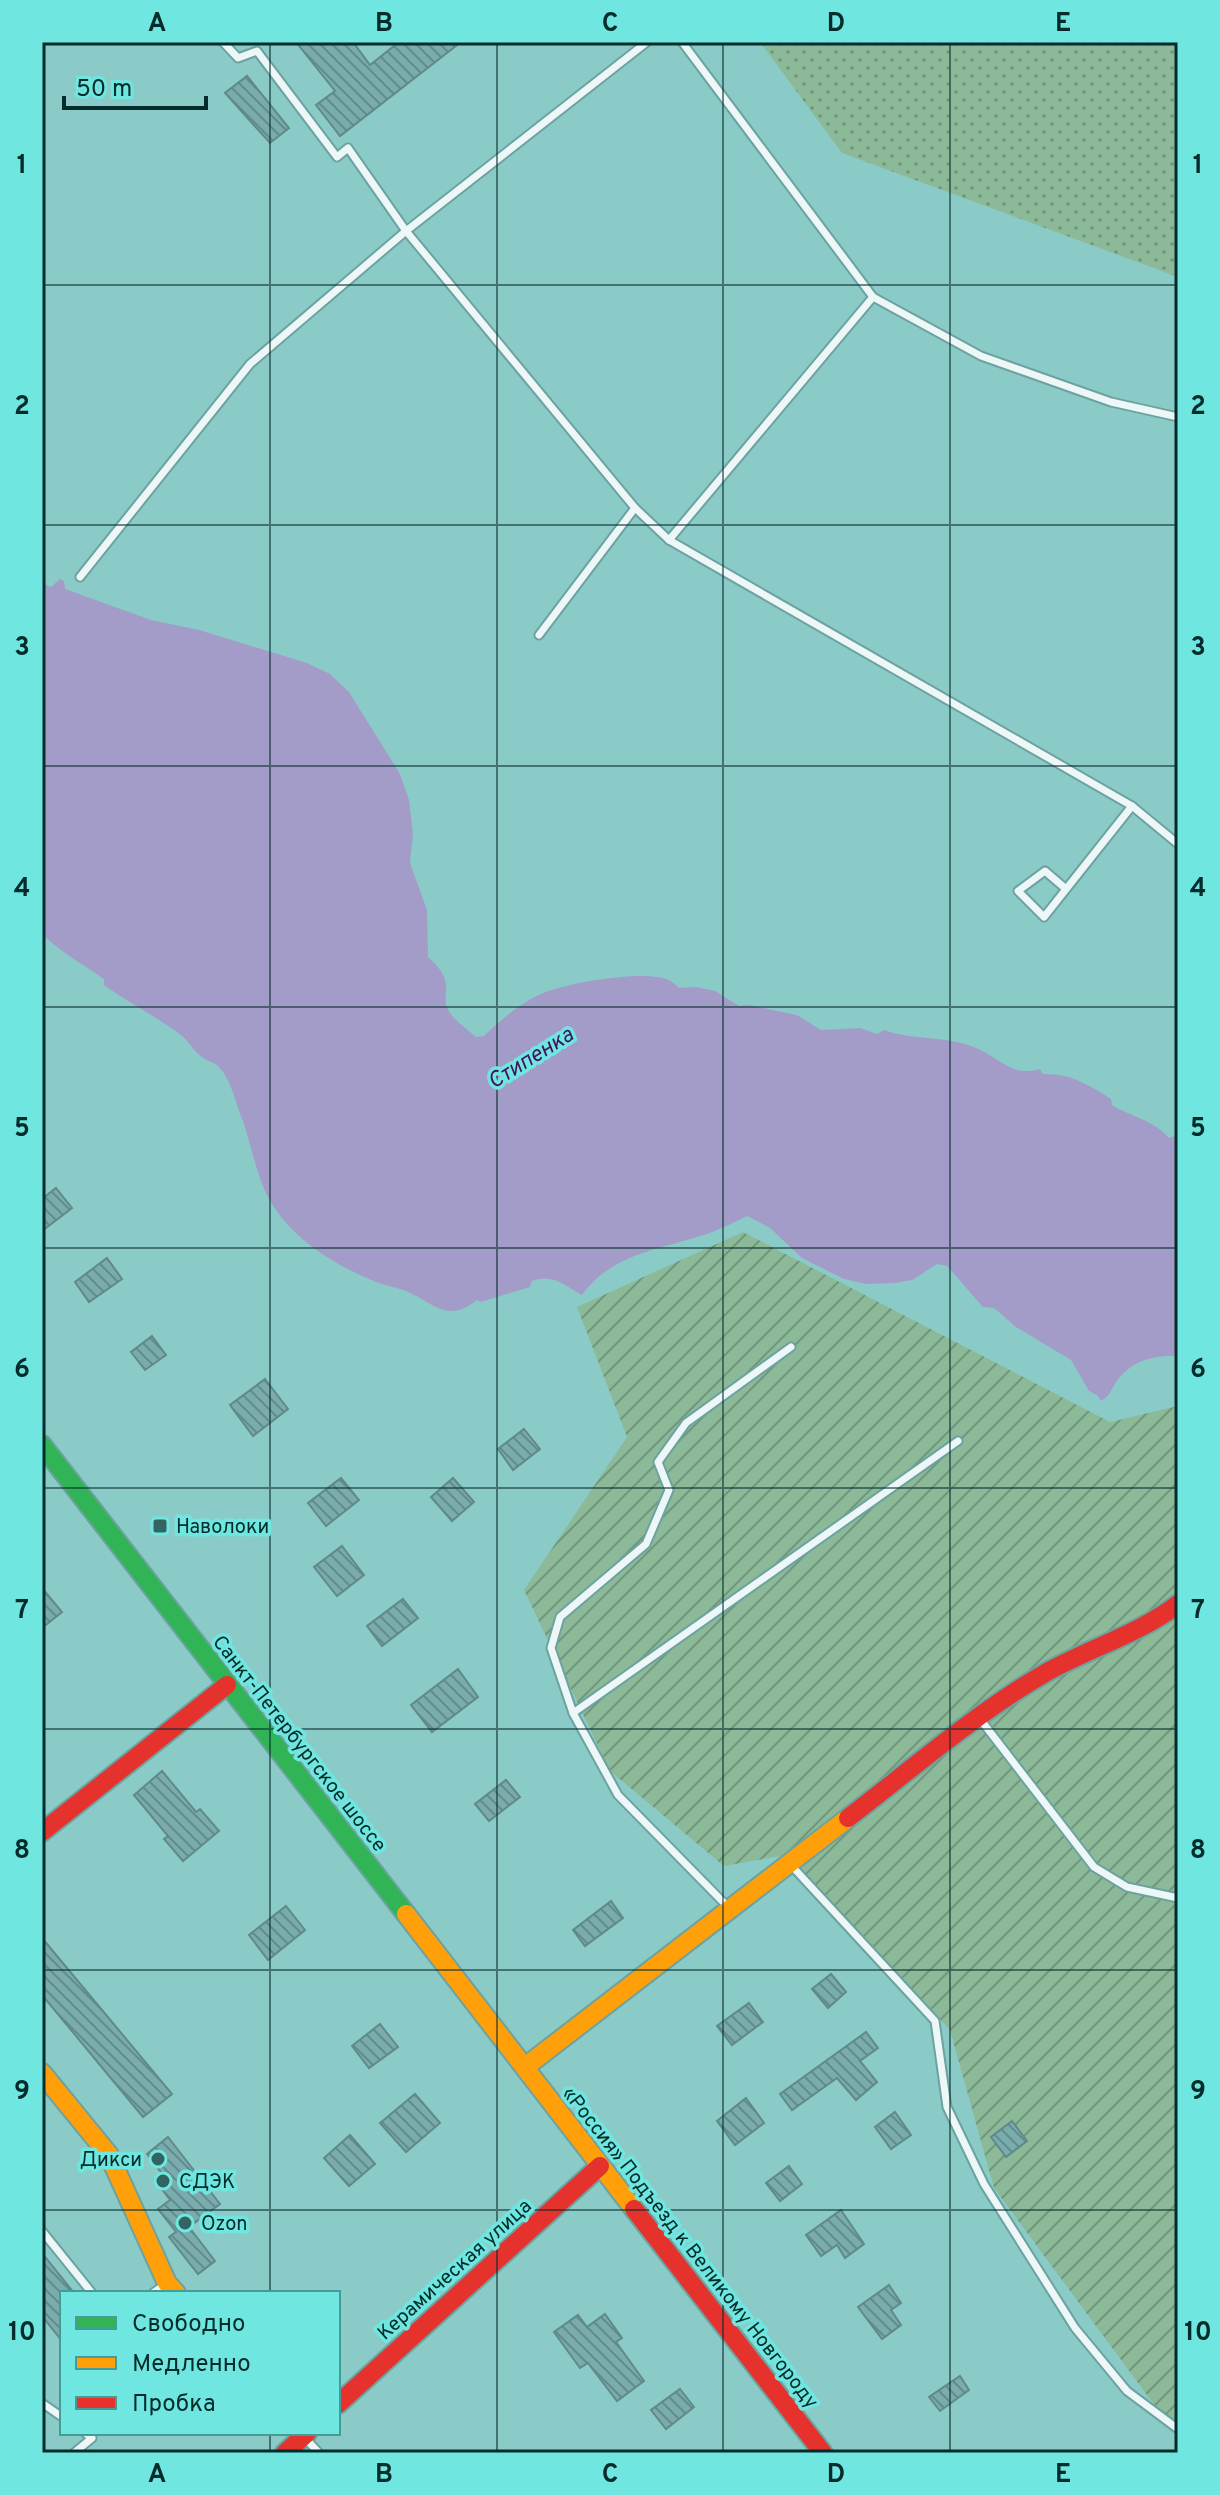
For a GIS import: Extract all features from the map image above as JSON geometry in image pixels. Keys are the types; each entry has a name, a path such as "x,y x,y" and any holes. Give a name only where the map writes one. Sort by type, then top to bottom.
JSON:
{"street":[{"name":"Санкт-Петербургское шоссе","path":"42,1445 525,2067"},
{"path":"525,2067 978,1718 1048,1672 1160,1618 1178,1604"},
{"path":"42,1832 227,1685"},
{"name":"«Россия» Подъезд к Великому Новгороду","path":"525,2067 823,2453"},
{"path":"42,2073 109,2155 166,2290"},
{"name":"Керамическая улица","path":"340,2402 600,2166"},
{"path":"285,2453 304,2435"}],"lane":[{"path":"223,42 238,58 257,51 337,157 348,148 406,231 635,508 669,540 1132,806 1178,844"},
{"path":"80,577 250,364 406,231 647,42"},
{"path":"682,42 873,297 981,356 1111,402 1178,417"},
{"path":"669,540 873,297"},
{"path":"539,635 635,508"},
{"path":"1066,889 1045,871 1018,891 1044,917 1132,806"},
{"path":"729,1908 618,1795 573,1713 551,1648 560,1617 646,1544 669,1490 658,1462 686,1423 791,1347"},
{"path":"573,1713 958,1441"},
{"path":"978,1718 1094,1867 1127,1887 1178,1898"},
{"path":"789,1862 935,2021 947,2107 984,2184 1075,2328 1127,2391 1178,2429"},
{"path":"42,2231 90,2291"},
{"path":"42,2403 60,2416"},
{"path":"74,2453 92,2438 88,2435"},
{"path":"306,2435 319,2453"}],"green space":[{"path":"760,42 1178,42 1178,277 842,153"},
{"path":"743,1232 1110,1422 1178,1406 1178,2437 994,2188 950,2030 787,1855 724,1866 610,1771 524,1590 627,1437 577,1307"}],"water":[{"name":"Стипенка","path":"60,579 64,581 65,589 151,620 199,630 307,663 330,674 349,692 400,774 409,800 413,834 410,863 427,910 428,957 443,975 450,1013 476,1037 484,1036 527,1001 554,989 607,978 660,977 679,988 696,987 715,991 739,1006 749,1005 797,1015 821,1030 860,1028 877,1034 884,1030 971,1046 1012,1068 1040,1069 1043,1074 1079,1081 1111,1099 1112,1105 1150,1123 1169,1138 1178,1135 1178,1356 1151,1358 1136,1364 1122,1375 1101,1401 1089,1391 1071,1360 1016,1327 994,1308 983,1307 947,1266 937,1264 912,1280 895,1283 867,1284 844,1279 802,1258 770,1228 747,1216 707,1234 623,1261 594,1281 582,1295 558,1281 546,1278 532,1281 530,1287 481,1302 477,1300 466,1307 449,1311 406,1291 359,1275 312,1247 285,1222 265,1191 233,1092 223,1071 199,1055 181,1035 104,985 104,979 42,934 42,583 51,587"}],"building":[{"path":"296,42 353,42 370,65 399,42 461,42 340,136 316,105 335,91"},
{"path":"247,76 289,128 270,143 225,93"},
{"path":"56,1188 72,1208 42,1231 42,1199"},
{"path":"107,1258 122,1279 89,1302 75,1282"},
{"path":"152,1336 166,1355 145,1370 131,1352"},
{"path":"265,1379 288,1409 253,1436 230,1405"},
{"path":"524,1429 540,1449 513,1470 498,1449"},
{"path":"341,1478 359,1500 326,1526 308,1503"},
{"path":"453,1478 474,1502 452,1521 431,1497"},
{"path":"342,1546 364,1575 337,1596 314,1567"},
{"path":"42,1588 62,1612 42,1628"},
{"path":"403,1599 418,1618 382,1646 367,1626"},
{"path":"458,1669 478,1697 432,1732 411,1705"},
{"path":"162,1771 196,1812 200,1809 219,1831 183,1861 164,1839 168,1836 134,1795"},
{"path":"506,1780 520,1797 489,1821 475,1804"},
{"path":"611,1901 623,1918 585,1946 573,1930"},
{"path":"286,1906 305,1930 268,1960 249,1935"},
{"path":"42,1938 172,2094 143,2117 42,1995"},
{"path":"831,1974 846,1992 828,2008 812,1989"},
{"path":"749,2003 763,2022 732,2045 717,2026"},
{"path":"380,2024 398,2047 369,2068 352,2046"},
{"path":"866,2032 878,2048 860,2061 877,2082 856,2100 837,2078 792,2110 780,2094"},
{"path":"415,2094 440,2123 406,2152 380,2123"},
{"path":"746,2098 764,2123 735,2145 717,2121"},
{"path":"895,2112 911,2135 891,2149 875,2127"},
{"path":"1012,2121 1027,2141 1006,2157 991,2137"},
{"path":"350,2135 375,2164 349,2186 324,2158"},
{"path":"168,2137 220,2204 189,2227 215,2261 198,2274 169,2237 176,2232 158,2209 170,2200 155,2180 163,2175 147,2154"},
{"path":"789,2166 802,2184 780,2201 766,2183"},
{"path":"841,2210 864,2244 845,2258 837,2245 821,2256 806,2235"},
{"path":"42,2253 72,2291 60,2291 60,2338 42,2316"},
{"path":"889,2285 901,2303 891,2310 901,2325 882,2339 858,2307"},
{"path":"605,2314 622,2338 616,2342 644,2381 617,2401 588,2363 580,2368 554,2332 578,2315 587,2327"},
{"path":"960,2376 969,2390 940,2411 929,2397"},
{"path":"680,2389 694,2407 666,2429 651,2410"}],"traffic: fast":[{"path":"42,1445 406,1914"}],"traffic: slow":[{"path":"525,2067 848,1818"},
{"path":"406,1914 634,2209"},
{"path":"42,2073 109,2155 167,2283 174,2291"}],"traffic: jam":[{"path":"848,1818 945,1742 1021,1688 1063,1663 1147,1624 1178,1604"},
{"path":"42,1832 227,1685"},
{"path":"340,2402 600,2166"},
{"path":"634,2209 823,2453"},
{"path":"285,2453 305,2435"}],"place":[{"name":"Наволоки","path":"160,1526"},
{"name":"Дикси","path":"158,2159"},
{"name":"СДЭК","path":"163,2181"},
{"name":"Ozon","path":"185,2223"}]}
